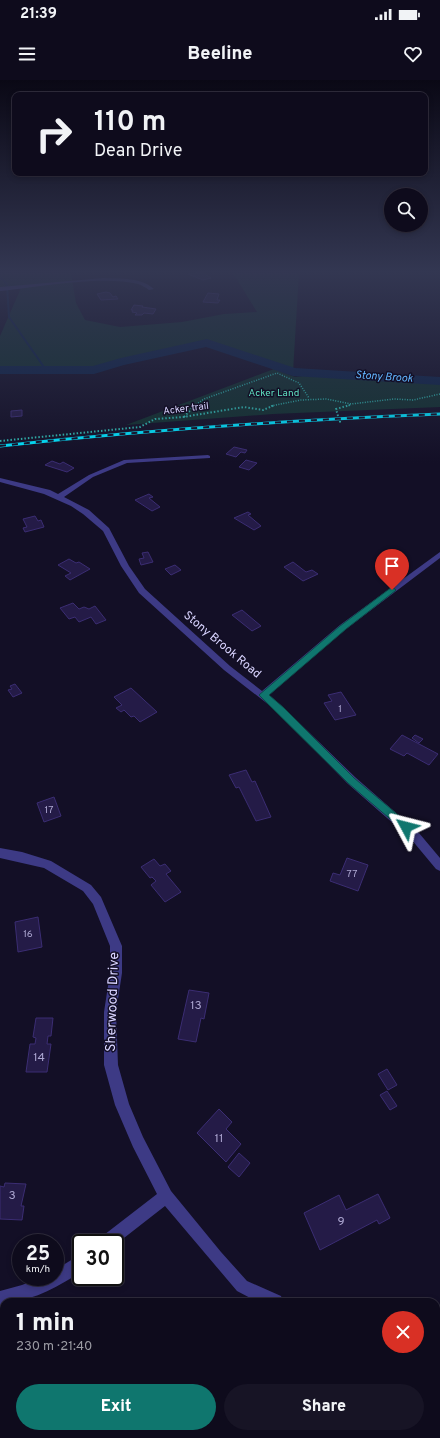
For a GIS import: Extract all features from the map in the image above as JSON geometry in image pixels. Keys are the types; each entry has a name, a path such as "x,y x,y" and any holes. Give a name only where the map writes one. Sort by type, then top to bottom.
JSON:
{"street":[{"path":"59,497 68,489 116,464 126,461 208,457"},
{"name":"Stony Brook Road","path":"0,480 29,487 59,497 74,504 106,530 125,566 142,591 227,668 281,710 356,785 415,836 440,866"},
{"path":"263,695 343,627 440,554"},
{"name":"Sherwood Drive","path":"0,854 22,857 48,864 87,888 97,901 116,946 116,973 110,1012 111,1065 122,1105 138,1142 166,1196 242,1286 267,1298"},
{"path":"117,1234 166,1196"},
{"path":"4,1298 38,1286 72,1267"}],"path":[{"path":"184,418 194,406 204,399 277,373 298,383 307,398 311,399"},
{"path":"338,416 336,409 351,404 394,399 413,400 440,394"},
{"name":"Acker trail","path":"0,441 140,427 155,419 184,418 244,407 262,410 272,406 311,399 326,399 351,404"}],"green space":[{"path":"0,336 295,336 293,372 207,343 121,362 94,370 0,370"},
{"name":"Acker Land","path":"274,369 295,377 310,375 392,381 440,382 440,407 273,414 126,425"}],"building":[{"path":"22,410 22,416 11,417 11,411"},
{"path":"234,447 247,450 245,453 241,452 236,457 226,454"},
{"path":"246,460 257,463 249,470 239,467"},
{"path":"52,461 60,464 63,462 74,468 67,472 45,465"},
{"path":"149,494 153,497 149,498 160,507 152,511 135,500"},
{"path":"248,512 251,514 248,515 261,526 254,530 234,518"},
{"path":"35,516 38,521 41,520 44,527 25,532 23,528 27,527 23,519"},
{"path":"148,552 153,562 141,565 139,559 144,558 142,553"},
{"path":"69,559 76,563 79,562 90,569 70,580 65,576 71,573 58,565"},
{"path":"293,562 306,572 312,570 318,574 303,581 284,567"},
{"path":"175,565 181,570 171,575 165,569"},
{"path":"73,603 79,609 84,607 89,609 95,606 106,620 96,624 91,617 79,622 75,617 69,619 60,608"},
{"path":"242,610 261,626 252,631 232,615"},
{"path":"15,684 22,693 13,697 8,690 12,689 10,686"},
{"path":"131,688 157,712 140,722 134,716 131,717 124,710 121,712 116,708 122,705 114,697"},
{"path":"341,692 356,715 335,720 324,703 332,701 328,695"},
{"path":"402,735 438,754 429,765 407,753 404,756 390,749"},
{"path":"415,735 423,739 419,743 412,738"},
{"path":"246,770 252,782 255,781 271,817 256,821 239,787 236,788 229,775"},
{"path":"54,797 61,816 44,822 37,803"},
{"path":"347,858 368,865 358,891 330,881 333,873 340,875"},
{"path":"154,859 160,866 165,864 171,871 166,874 181,892 165,902 151,885 156,881 152,877 150,878 141,867"},
{"path":"38,917 42,947 18,952 15,922"},
{"path":"189,990 209,993 204,1019 201,1018 196,1042 178,1039"},
{"path":"36,1018 53,1018 51,1036 48,1036 47,1044 51,1044 47,1072 26,1072 30,1044 35,1044 36,1038 33,1037"},
{"path":"387,1069 397,1085 388,1090 378,1074"},
{"path":"387,1091 397,1106 390,1110 380,1095"},
{"path":"219,1109 232,1122 226,1129 241,1144 226,1162 197,1133"},
{"path":"239,1153 250,1163 239,1177 228,1167"},
{"path":"5,1183 26,1184 21,1206 24,1206 22,1220 0,1219 0,1186 4,1187"},
{"path":"378,1194 390,1218 379,1224 377,1220 320,1250 304,1213 339,1195 346,1210"}],"waterway":[{"path":"23,336 46,370"},
{"name":"Stony Brook","path":"0,370 94,370 121,362 207,343 293,372 440,381"}],"railway":[{"path":"0,446 220,426 440,414"}],"route":[{"path":"392,590 343,627 263,695 281,710 312,743 367,795 406,827"}]}
